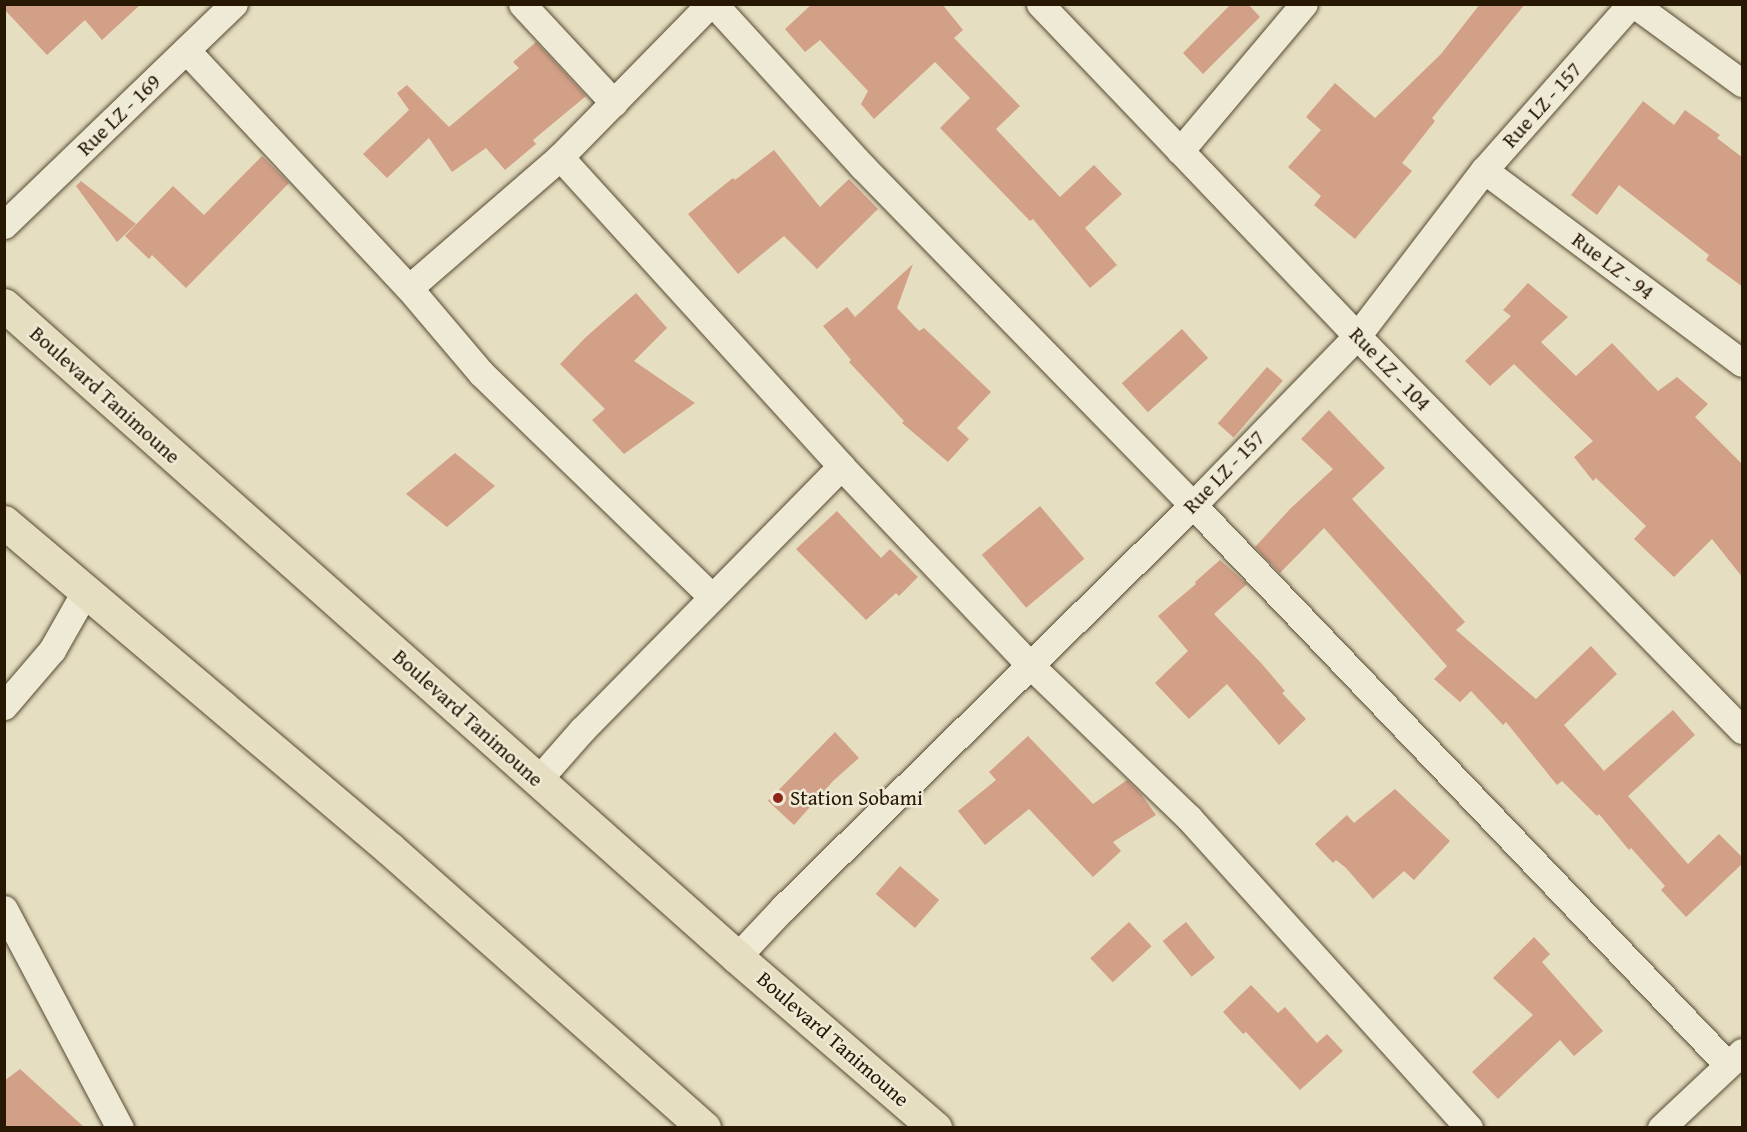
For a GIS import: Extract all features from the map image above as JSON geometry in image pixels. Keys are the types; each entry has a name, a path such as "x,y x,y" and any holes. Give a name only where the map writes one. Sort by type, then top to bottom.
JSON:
{"main road":[{"name":"Boulevard Tanimoune","path":"4,305 737,957 935,1128"},
{"path":"4,522 76,609 390,849 704,1128"}],"street":[{"name":"Rue LZ - 169","path":"4,225 234,4"},
{"path":"522,4 614,103"},
{"path":"409,288 560,157 712,4 863,167 1736,1058 1661,1128"},
{"name":"Rue LZ - 104","path":"1040,4 1357,336 1743,730"},
{"path":"1180,151 1304,4"},
{"path":"1633,4 1743,83"},
{"name":"Rue LZ - 157","path":"737,957 783,908 1029,664 1193,505 1357,336 1484,170 1633,4"},
{"path":"186,50 409,288 481,373 712,597"},
{"path":"560,157 841,466 1029,664 1189,818 1469,1128"},
{"name":"Rue LZ - 94","path":"1484,170 1743,363"},
{"path":"538,780 582,730 841,466"},
{"path":"4,705 52,650 76,609"},
{"path":"4,909 120,1128"}],"building":[{"path":"4,4 141,4 102,40 85,20 47,55 4,9"},
{"path":"812,4 942,4 963,30 954,38 1020,106 996,129 1060,197 1094,165 1122,194 1085,228 1117,265 1090,288 1033,219 1030,221 940,128 970,98 935,62 874,119 861,104 868,91 820,40 805,52 785,29"},
{"path":"1231,4 1248,4 1260,17 1203,74 1183,53"},
{"path":"1480,4 1525,4 1432,118 1435,121 1402,163 1412,171 1355,239 1314,205 1321,196 1288,167 1321,130 1306,117 1335,83 1375,118 1441,54"},
{"path":"536,42 586,96 533,140 536,144 505,170 486,148 452,172 429,138 387,178 363,154 409,110 397,93 407,85 449,127 519,68 513,62"},
{"path":"1643,101 1674,125 1685,110 1720,135 1717,138 1743,158 1743,287 1706,260 1709,255 1619,185 1597,215 1571,195"},
{"path":"774,150 820,207 849,179 878,209 817,269 784,236 738,274 688,214 733,178 735,180"},
{"path":"262,156 289,183 186,288 152,255 149,259 125,236 173,186 204,215"},
{"path":"81,181 136,224 117,242 76,186"},
{"path":"913,264 897,308 919,331 924,328 991,392 957,428 969,439 948,462 902,423 904,421 849,362 851,360 823,326 847,307 855,317"},
{"path":"1528,283 1568,317 1541,342 1576,376 1612,343 1658,391 1677,377 1708,404 1695,417 1743,465 1743,578 1712,539 1674,577 1634,539 1646,526 1596,478 1593,481 1574,457 1593,441 1514,364 1490,386 1465,361 1511,316 1503,310"},
{"path":"636,293 667,328 634,361 695,403 624,454 592,420 605,409 560,364 586,337"},
{"path":"1182,329 1208,358 1148,412 1122,383"},
{"path":"1267,367 1283,381 1234,437 1218,424"},
{"path":"1329,410 1385,468 1352,499 1465,622 1456,630 1536,699 1591,646 1617,674 1564,725 1604,771 1673,710 1695,735 1628,796 1688,864 1719,834 1743,858 1743,863 1686,917 1661,890 1665,886 1631,848 1629,850 1599,814 1597,816 1562,781 1557,785 1506,722 1503,725 1471,691 1460,702 1434,679 1447,666 1324,528 1280,573 1255,547 1290,509 1333,469 1301,439"},
{"path":"455,453 495,486 447,527 406,494"},
{"path":"1040,506 1084,559 1026,608 982,555"},
{"path":"837,511 881,558 890,549 918,577 899,596 896,593 866,620 796,549"},
{"path":"1220,560 1247,584 1214,614 1262,664 1285,691 1282,693 1306,719 1279,745 1227,684 1189,719 1155,683 1188,651 1158,616"},
{"path":"835,732 859,758 833,781 794,825 768,801"},
{"path":"1028,736 1093,804 1127,780 1141,794 1156,815 1113,842 1121,851 1093,877 1029,809 985,845 958,811 996,780 989,772"},
{"path":"1395,789 1450,841 1414,880 1404,871 1373,899 1346,868 1336,860 1333,863 1315,844 1347,815 1354,823"},
{"path":"900,866 939,900 915,928 876,894"},
{"path":"1129,922 1152,946 1113,982 1090,958"},
{"path":"1186,922 1215,958 1192,977 1163,941"},
{"path":"1534,937 1550,954 1542,962 1603,1031 1574,1056 1560,1040 1498,1099 1472,1072 1533,1015 1493,978"},
{"path":"1251,985 1278,1013 1285,1007 1317,1043 1327,1034 1343,1051 1300,1090 1246,1032 1243,1034 1223,1012"},
{"path":"20,1069 85,1128 4,1128 4,1081"}],"place":[{"name":"Station Sobami","path":"778,798"}]}
